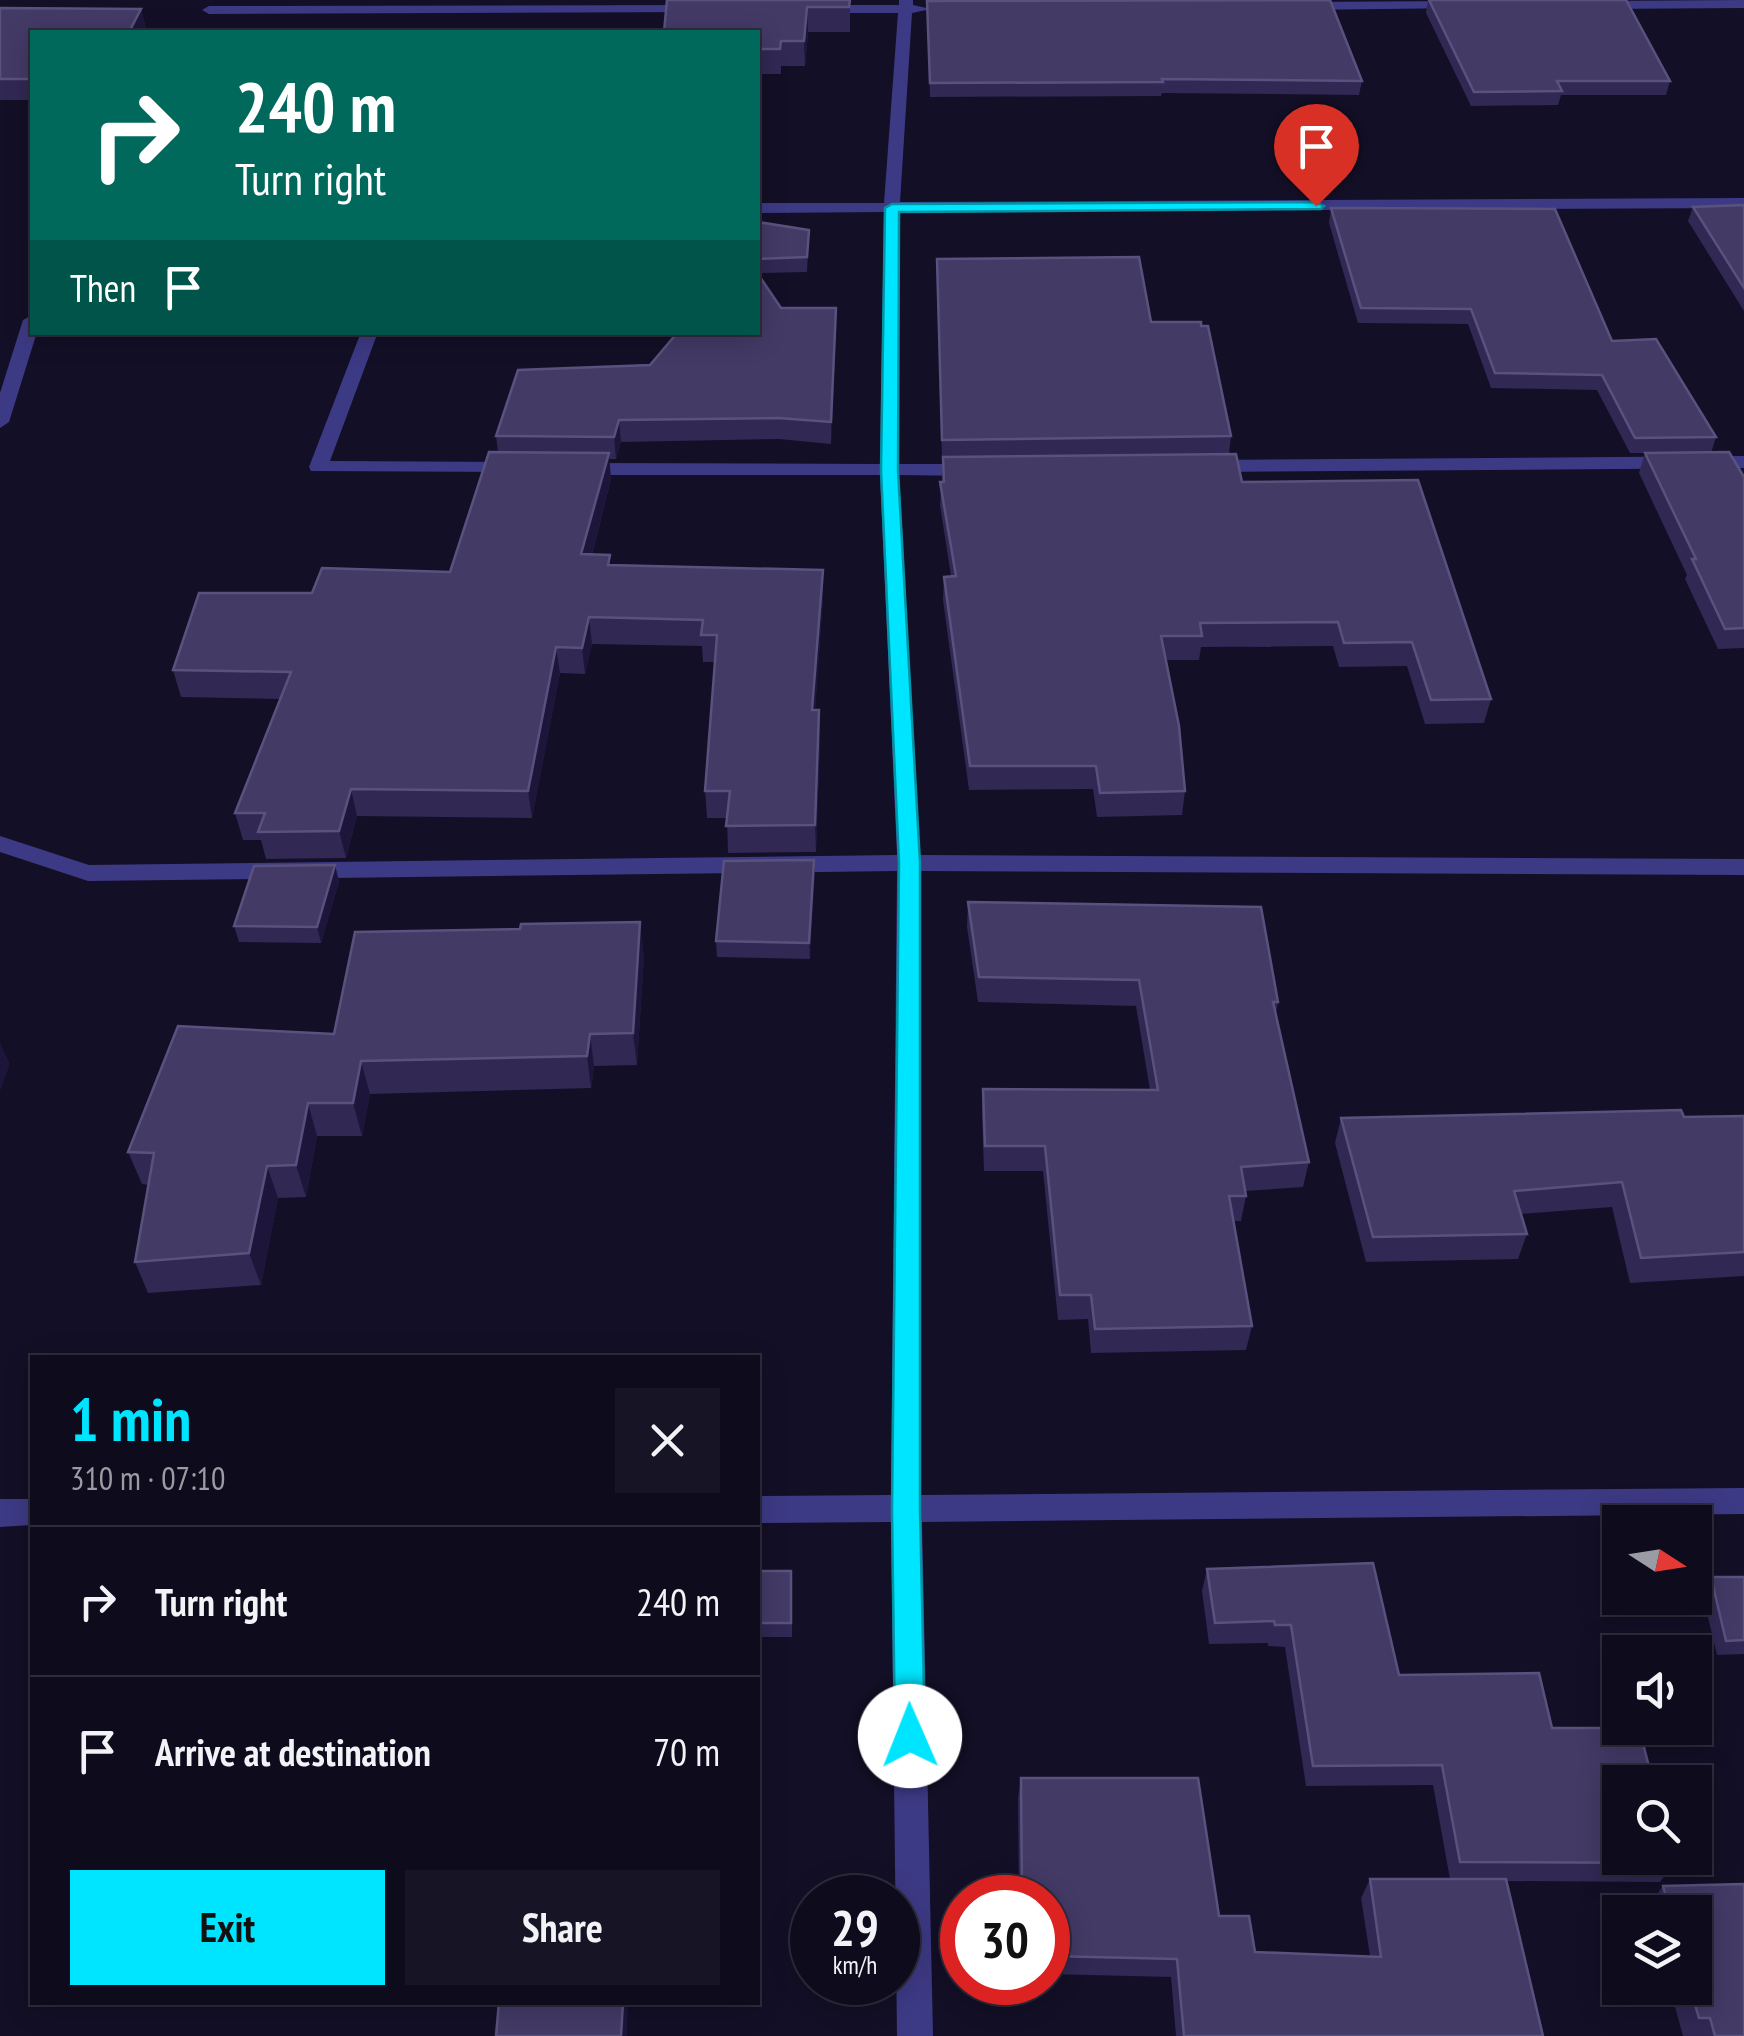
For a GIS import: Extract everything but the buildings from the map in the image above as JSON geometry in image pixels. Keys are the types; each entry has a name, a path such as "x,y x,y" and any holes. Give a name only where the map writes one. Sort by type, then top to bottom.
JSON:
{"street":[{"path":"906,4 892,208 889,471 909,863 906,1510 915,2036"},
{"path":"807,9 906,4 946,8"},
{"path":"1584,5 1744,4"},
{"path":"1286,6 1485,5"},
{"path":"210,10 707,9"},
{"path":"760,208 1744,204"},
{"path":"0,422 30,326"},
{"path":"369,335 318,467 987,469"},
{"path":"1184,466 1744,462"},
{"path":"0,844 88,873 909,863 1744,867"},
{"path":"760,1510 1744,1502"},
{"path":"0,1512 30,1512"}],"route":[{"path":"910,1736 906,1510 909,863 889,471 892,208 1316,206"}]}
